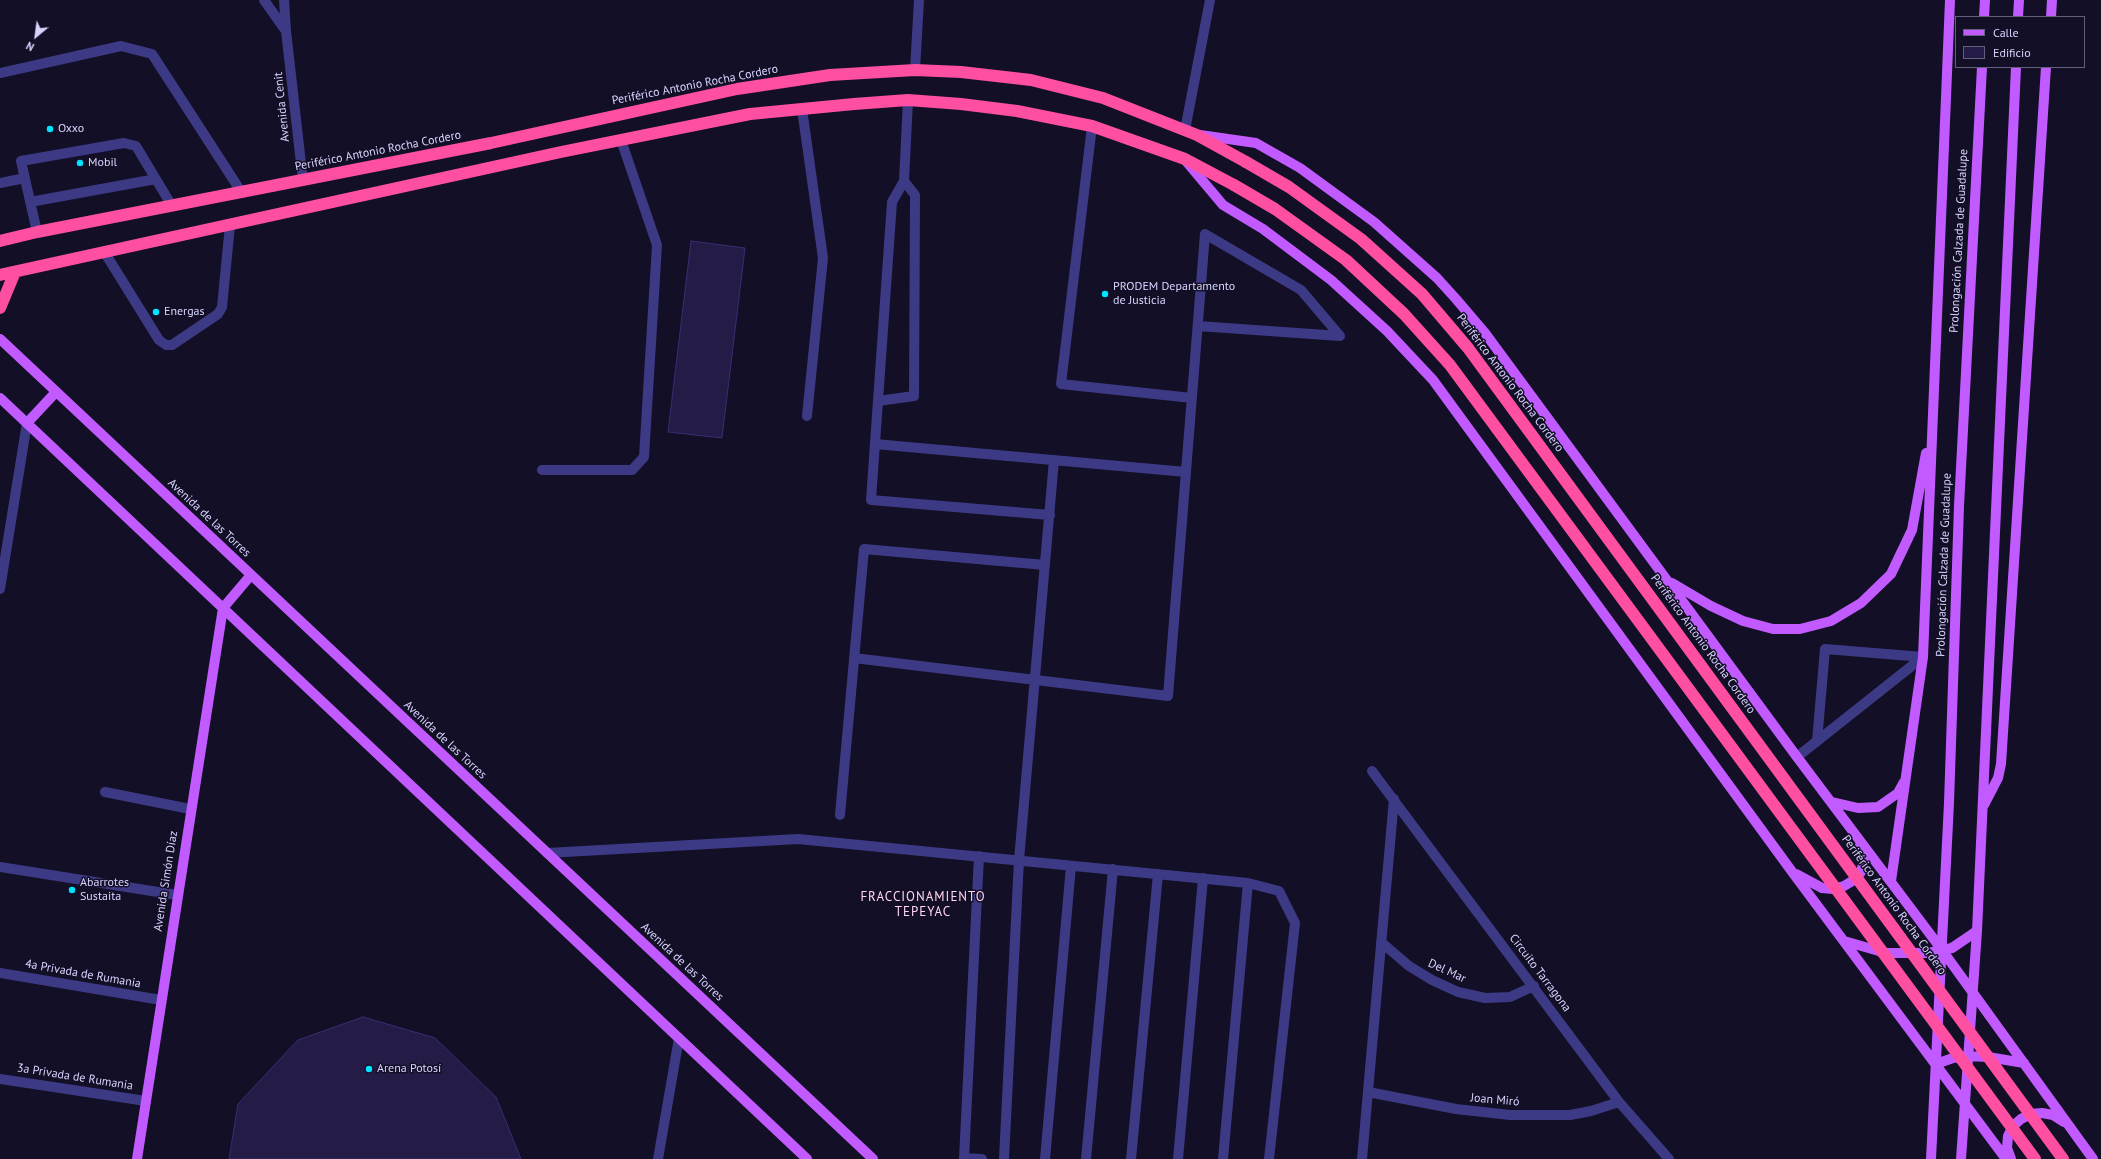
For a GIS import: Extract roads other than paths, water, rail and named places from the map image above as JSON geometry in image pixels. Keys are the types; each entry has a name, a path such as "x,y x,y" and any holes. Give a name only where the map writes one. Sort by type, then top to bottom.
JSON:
{"highway":[{"name":"Periférico Antonio Rocha Cordero","path":"0,241 37,232 491,143 737,89 830,75 915,70 961,72 1031,80 1103,98 1197,135 1289,187 1361,239 1422,294 1468,348 2063,1159"},
{"path":"0,275 621,140 750,114 908,100 1017,111 1092,126 1185,159 1275,209 1346,260 1404,314 1450,364 2035,1159"},
{"path":"0,308 15,272"}],"main road":[{"path":"1891,882 1923,657 1950,0"},
{"path":"1984,16 1985,0"},
{"path":"2018,16 2019,0"},
{"path":"2051,16 2052,0"},
{"name":"Prolongación Calzada de Guadalupe","path":"1930,1159 1942,950 1959,506 1982,68"},
{"path":"1961,1159 1977,931 2016,68"},
{"path":"1982,808 1998,778 2001,764 2046,68"},
{"path":"1197,135 1256,143 1300,168 1374,222 1437,278 1485,333 1797,757 1942,950 2093,1159"},
{"path":"1185,159 1223,205 1263,229 1331,280 1387,331 1433,380 1793,873 2006,1159"},
{"name":"Avenida de las Torres","path":"0,340 873,1159"},
{"path":"27,423 56,392"},
{"path":"0,398 807,1159"},
{"path":"1668,581 1711,606 1743,621 1773,629 1800,629 1831,621 1861,603 1891,574 1912,530 1932,418"},
{"path":"223,608 251,575"},
{"name":"Avenida Simón Díaz","path":"137,1159 190,809 223,608"},
{"path":"1832,802 1858,808 1878,807 1898,793 1907,775"},
{"path":"1793,873 1822,888 1833,889 1844,886 1854,880 1861,872 1864,861 1863,851 1856,836"},
{"path":"1844,941 1886,953 1916,953 1942,950 1963,941 1977,931"},
{"path":"1936,1064 1953,1058 1968,1056 1988,1057 2024,1063"},
{"path":"2011,1159 2007,1148 2008,1136 2013,1126 2021,1119 2031,1114 2042,1113 2053,1115 2063,1120 2074,1132"}],"street":[{"name":"Avenida Cenit","path":"264,0 286,31"},
{"name":"Avenida Cenit","path":"284,0 286,31 303,181"},
{"path":"915,70 919,0"},
{"path":"1184,130 1210,0"},
{"path":"0,72 121,46 152,54 242,193"},
{"path":"908,100 904,181 892,202 871,500 1050,515"},
{"path":"802,109 823,258 807,416"},
{"path":"1092,126 1061,384 1192,398"},
{"path":"542,470 632,470 644,457 657,245 621,140"},
{"path":"37,232 21,161 124,143 136,146 172,206"},
{"path":"0,183 25,178"},
{"path":"30,202 156,179"},
{"path":"878,401 914,396 915,195 904,181"},
{"path":"105,253 159,340 166,344 172,345 218,314 222,307 230,225"},
{"path":"854,658 1168,696 1205,234 1301,290 1340,336 1198,326"},
{"path":"0,589 27,423"},
{"path":"875,444 1186,472"},
{"path":"1004,1159 1019,860 1054,460"},
{"path":"840,815 864,549 1045,565"},
{"path":"1817,741 1825,648 1923,657"},
{"path":"1797,757 1923,657"},
{"name":"Circuito Tarragona","path":"1372,771 1620,1102 1668,1159"},
{"path":"105,792 190,809"},
{"path":"1362,1159 1394,799"},
{"path":"547,853 798,839 1248,882 1280,892 1295,923 1269,1159"},
{"path":"978,856 964,1158 982,1159"},
{"path":"1045,1159 1071,866"},
{"path":"0,867 178,895"},
{"path":"1086,1159 1113,870"},
{"path":"1131,1159 1158,874"},
{"path":"1178,1159 1203,878"},
{"path":"1223,1159 1248,882"},
{"name":"Del Mar","path":"1381,942 1409,966 1432,980 1458,992 1485,998 1510,997 1534,986"},
{"name":"4a Privada de Rumania","path":"0,973 161,1000"},
{"path":"658,1159 679,1038"},
{"name":"3a Privada de Rumania","path":"0,1079 146,1101"},
{"name":"Joan Miró","path":"1368,1092 1456,1109 1510,1115 1570,1115 1591,1111 1620,1102"}],"place":[{"name":"Oxxo","path":"50,129"},
{"name":"Mobil","path":"80,163"},
{"name":"PRODEM Departamento de Justicia","path":"1105,294"},
{"name":"Energas","path":"156,312"},
{"name":"Abarrotes Sustaita","path":"72,890"},
{"name":"Arena Potosí","path":"369,1069"}],"district":[{"name":"FRACCIONAMIENTO TEPEYAC","path":"923,904"}]}
